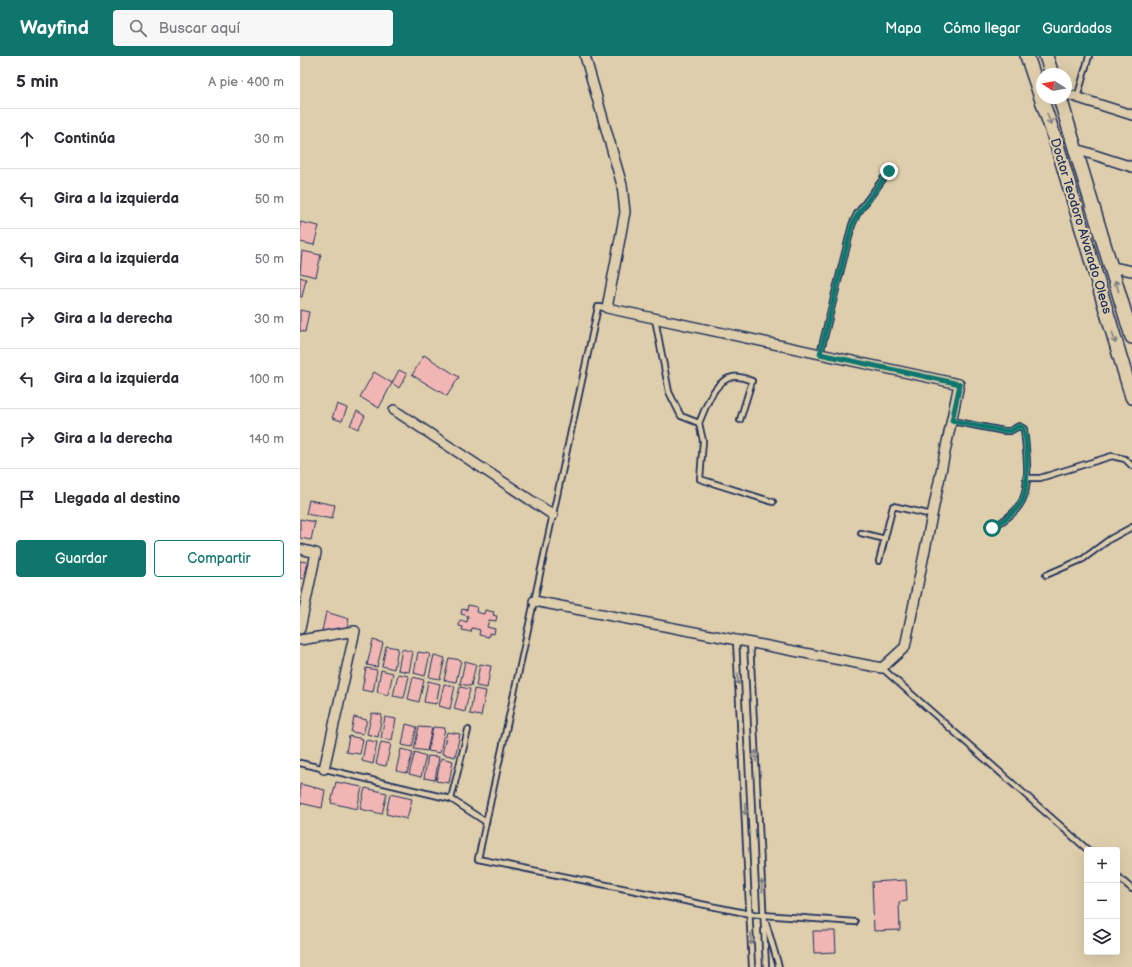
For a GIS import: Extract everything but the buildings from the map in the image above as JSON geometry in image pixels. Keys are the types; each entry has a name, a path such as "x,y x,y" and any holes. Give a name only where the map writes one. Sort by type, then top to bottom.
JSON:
{"main road":[{"name":"Doctor Teodoro Alvarado Oleas","path":"1027,56 1057,145 1132,397"},
{"path":"1046,56 1050,68"},
{"name":"Doctor Teodoro Alvarado Oleas","path":"1062,104 1130,323 1132,337"}],"street":[{"path":"534,601 882,668 905,647 960,384 607,308 625,212 622,185 585,56"},
{"path":"1072,96 1132,115"},
{"path":"1076,149 1132,167"},
{"path":"1112,267 1132,272"},
{"path":"394,410 553,515"},
{"path":"300,550 316,553 301,616 300,629"},
{"path":"300,640 355,631 324,768"}],"lane":[{"path":"1077,98 1089,56"},
{"path":"820,354 852,225 858,214 889,171"},
{"path":"607,308 598,306 478,860 750,914 855,922"},
{"path":"655,319 669,392 681,416 699,423"},
{"path":"740,420 752,381 733,377 724,382 713,392 699,423 703,441 700,480 773,502"},
{"path":"952,421 1004,431 1010,431 1016,426 1024,429 1026,478 1022,500 1008,517 992,528"},
{"path":"1026,478 1040,478 1112,456 1125,459 1132,466"},
{"path":"880,561 893,506 932,515"},
{"path":"1046,575 1083,559 1110,539 1132,526"},
{"path":"861,533 885,539"},
{"path":"736,640 752,967"},
{"path":"750,642 766,967"},
{"path":"882,668 1085,847"},
{"path":"451,799 468,730"},
{"path":"300,763 451,799 486,822"},
{"path":"1120,879 1132,889"},
{"path":"763,915 779,967"}],"route":[{"path":"889,171 858,214 852,225 820,354 960,384 952,421 1004,431 1010,431 1016,426 1024,429 1026,484 1022,500 1008,517 992,528"}]}
